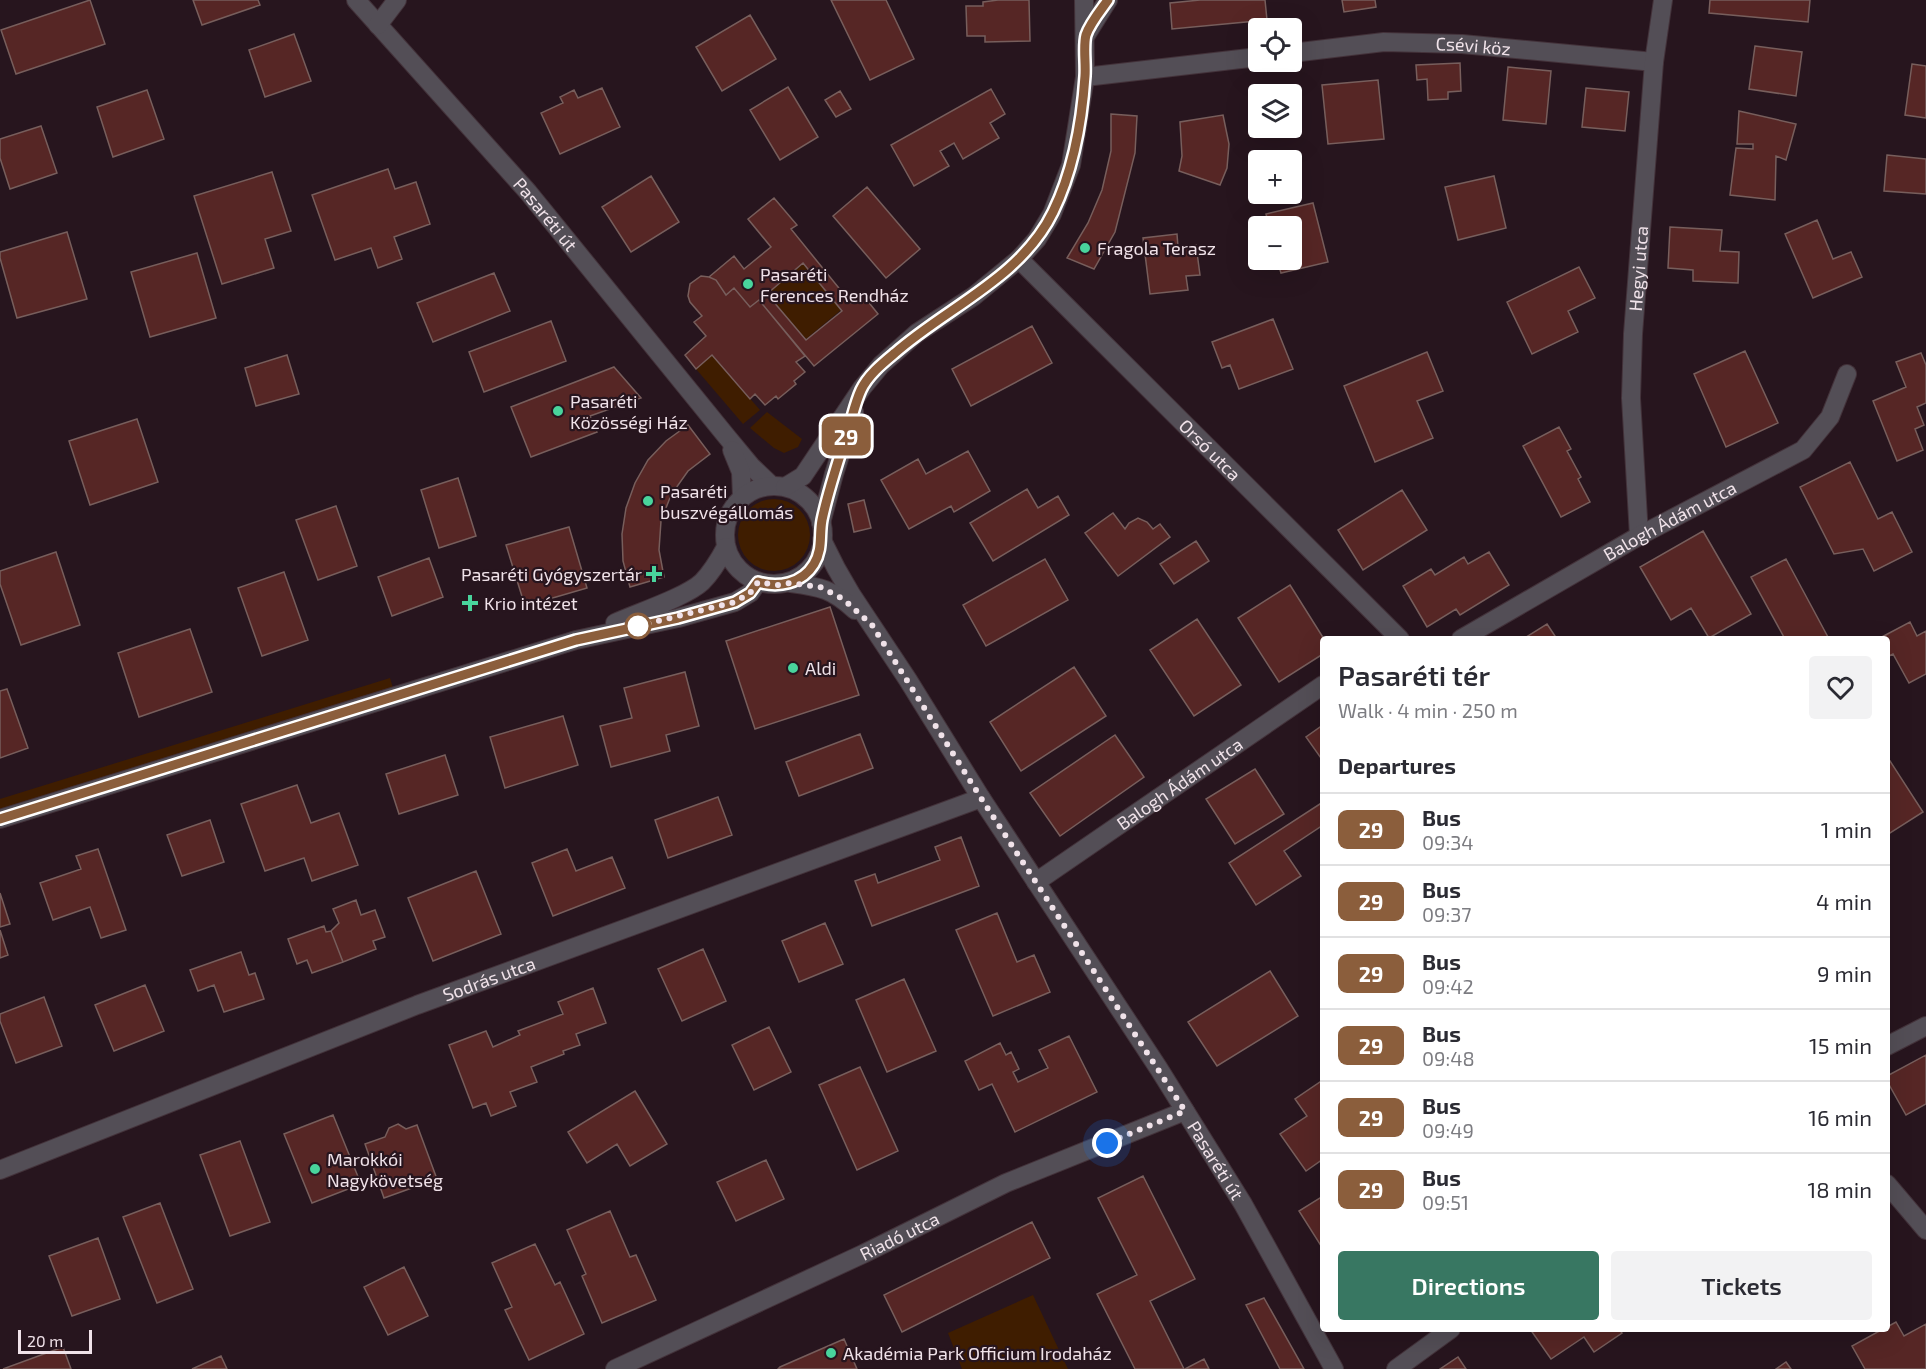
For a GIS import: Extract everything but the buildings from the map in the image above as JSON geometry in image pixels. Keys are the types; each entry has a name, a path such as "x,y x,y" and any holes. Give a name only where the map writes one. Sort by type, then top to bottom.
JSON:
{"street":[{"name":"Pasaréti út","path":"356,0 528,192 751,466 778,486"},
{"path":"378,25 397,0"},
{"path":"862,388 834,474 819,554 813,567 790,583 778,585 758,582 741,570 732,560 726,547 727,520 733,507 742,497 756,489 778,486 803,476 862,388 881,365 917,333 974,296 1019,259 1037,239 1052,214 1071,165 1085,77 1084,0"},
{"path":"1086,35 1108,0"},
{"name":"Hegyi utca","path":"1639,536 1631,398 1633,334 1654,62 1663,0"},
{"name":"Csévi köz","path":"1302,52 1384,42 1462,44 1654,62"},
{"path":"1085,77 1248,58"},
{"name":"Orsó utca","path":"1019,259 1393,636"},
{"name":"Balogh Ádám utca","path":"1466,636 1639,536 1803,450 1830,417 1847,374"},
{"name":"Pasaréti út","path":"727,437 741,472 742,497"},
{"path":"778,486 801,494 813,507 822,532"},
{"name":"Pasaréti út","path":"822,532 836,568 981,798 1243,1204 1334,1369"},
{"path":"576,640 687,593 700,584 713,570 726,547"},
{"path":"0,819 576,640 678,618 735,602 750,593 758,582"},
{"name":"Pasaréti út","path":"790,583 820,587 834,593 872,625"},
{"name":"Balogh Ádám utca","path":"1036,882 1320,687"},
{"name":"Sodrás utca","path":"0,1170 417,1005 981,798"},
{"path":"1890,1044 1926,1026"},
{"name":"Riadó utca","path":"615,1369 863,1254 1006,1184 1185,1111"},
{"path":"1890,1188 1926,1230"},
{"path":"1396,1369 1447,1332"}],"shaded area":[{"path":"803,264 841,310 806,339 767,294"},
{"path":"712,355 760,410 743,424 696,369"},
{"path":"767,412 802,439 798,447 784,453 774,448 750,428"},
{"path":"774,499 794,505 804,515 810,535 804,555 794,565 774,571 754,565 744,555 738,535 744,515 754,505"},
{"path":"390,678 393,688 0,810 0,799"},
{"path":"1033,1295 1068,1369 962,1369 948,1333"}],"bus line":[{"name":"29","path":"0,819 576,640 678,618 735,602 750,593 758,582 778,585 790,583 803,576 813,567 819,554 822,540 821,523 834,474 862,388 881,365 917,333 974,296 1019,259 1037,239 1052,214 1071,165 1085,77 1086,35 1108,0"}],"place":[{"name":"Fragola Terasz","path":"1085,248"},
{"name":"Pasaréti Ferences Rendház","path":"748,284"},
{"name":"Pasaréti Közösségi Ház","path":"558,411"},
{"name":"Pasaréti buszvégállomás","path":"648,501"},
{"name":"Pasaréti Gyógyszertár","path":"654,574"},
{"name":"Krio intézet","path":"470,603"},
{"name":"Aldi","path":"793,668"},
{"name":"Marokkói Nagykövetség","path":"315,1169"},
{"name":"Akadémia Park Officium Irodaház","path":"831,1353"}],"route":[{"path":"638,626 678,618 735,602 750,593 758,582 820,587 843,599 872,625 981,798 1185,1111 1107,1143"}]}
